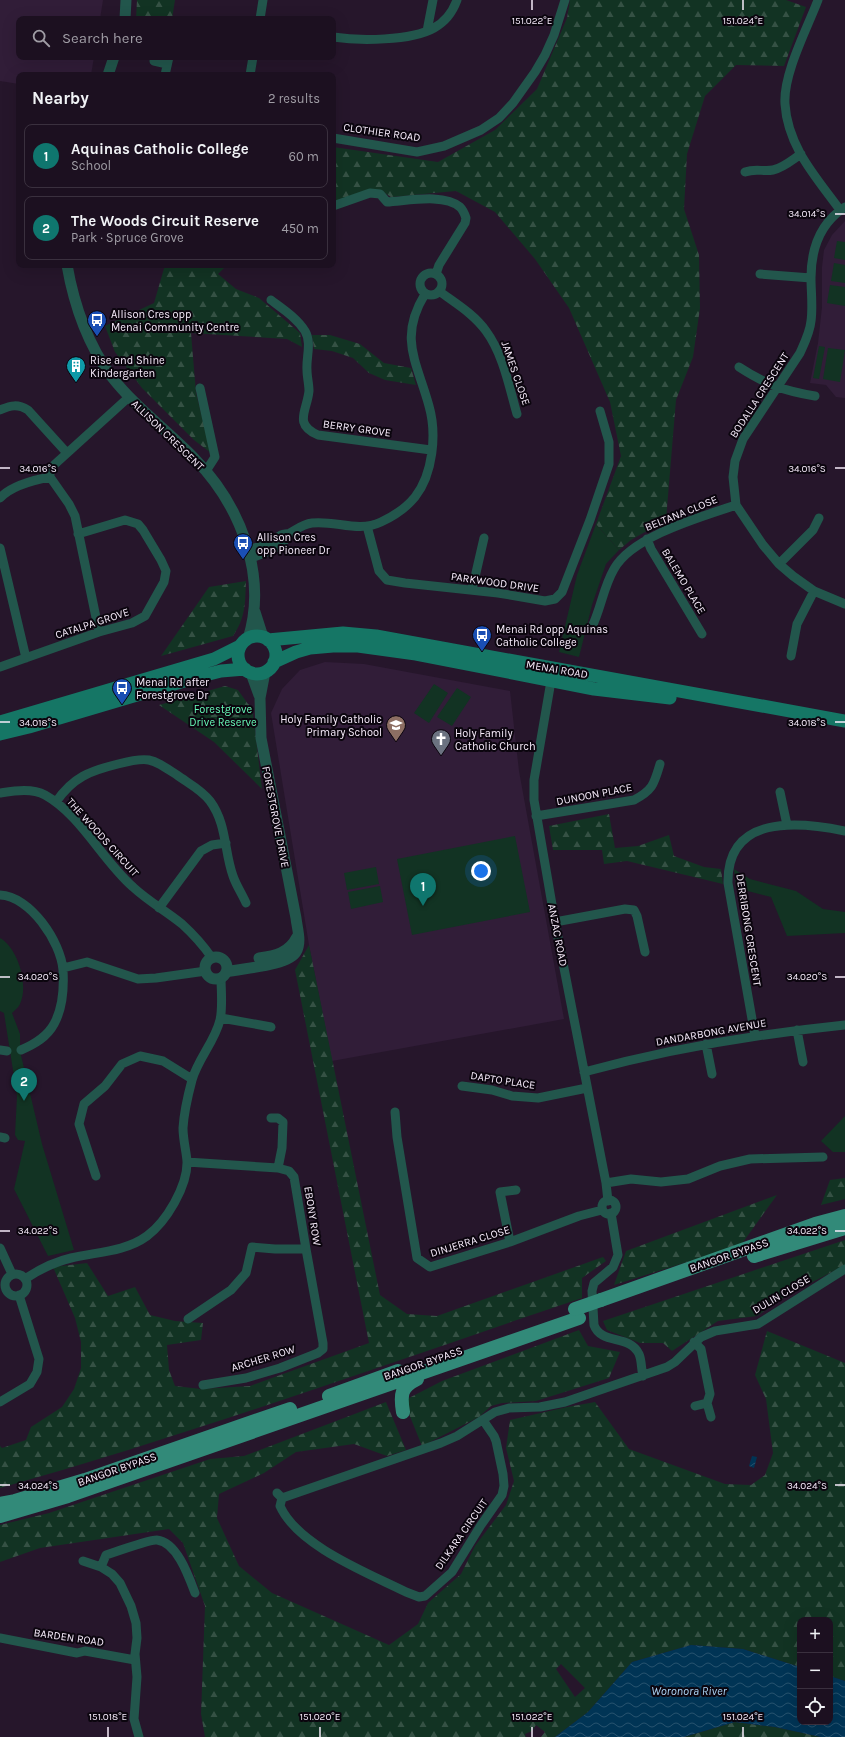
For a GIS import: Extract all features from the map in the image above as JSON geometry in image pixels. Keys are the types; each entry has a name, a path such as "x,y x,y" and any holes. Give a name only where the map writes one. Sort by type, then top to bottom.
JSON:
{"main road":[{"name":"MENAI ROAD","path":"266,639 343,633 376,636 553,675 845,721"},
{"path":"0,722 214,659 256,636 266,639 275,650 274,662 265,672 221,671 29,727 0,734"},
{"path":"244,642 238,656 240,663 248,671"},
{"name":"MENAI ROAD","path":"274,662 296,652 310,648 358,646 416,654 508,671 553,675 594,689 710,704 845,728"},
{"name":"BANGOR BYPASS","path":"0,1516 68,1496 372,1391 815,1224 845,1216"},
{"name":"BANGOR BYPASS","path":"602,1304 845,1228"},
{"name":"BANGOR BYPASS","path":"0,1504 16,1501 85,1480 577,1314"},
{"path":"372,1391 382,1391 389,1394 402,1412 401,1393 408,1384 442,1365"}],"street":[{"path":"125,16 126,0"},
{"path":"261,16 264,0"},
{"path":"428,31 433,0"},
{"path":"336,37 376,40 428,31 435,28 446,19 454,8 457,0"},
{"name":"CLOTHIER ROAD","path":"336,138 417,152 444,146 480,130 499,118 513,103 535,72 554,35 565,0"},
{"path":"818,0 791,70 786,87 785,104 788,122 800,154 843,209"},
{"path":"109,72 113,60"},
{"path":"154,61 168,60 166,72"},
{"path":"250,72 252,60"},
{"path":"744,172 756,169 776,169 800,154"},
{"path":"336,205 370,193 380,194 387,202 434,199 450,202 460,207 466,218 466,223 439,265 436,274"},
{"name":"BODALLA CRESCENT","path":"843,209 829,222 817,239 813,252 811,278 811,319 807,338 800,353 743,439 738,450 733,477 736,505 763,545 779,564 814,591 845,604"},
{"name":"ALLISON CRESCENT","path":"68,268 76,304 91,344 110,375 129,397 206,471 228,504 242,532 249,554 254,579 255,609"},
{"path":"426,274 436,274 442,282 439,292 432,295 426,294 419,285 421,278 426,274"},
{"path":"760,274 811,278"},
{"name":"JAMES CLOSE","path":"439,292 458,304 485,330 501,362 517,414"},
{"path":"249,554 303,525 312,523 353,527 379,523 396,514 416,496 425,477 431,450 432,420 413,356 411,338 414,314 426,294"},
{"name":"BERRY GROVE","path":"271,300 290,314 305,331 309,343 307,370 309,393 303,412 303,422 308,431 318,435 431,450"},
{"path":"738,366 777,388 816,396"},
{"path":"200,388 215,457 206,471"},
{"path":"99,632 75,516 69,504 50,477 50,471 54,465 129,397"},
{"path":"0,410 14,405 21,406 28,410 67,453"},
{"name":"PARKWOOD DRIVE","path":"367,526 379,571 388,580 472,590 545,601 555,599 562,592 590,520 609,464 608,442 600,411"},
{"path":"0,498 4,494 25,484 50,477"},
{"name":"BELTANA CLOSE","path":"591,629 598,615 608,580 614,567 632,549 647,539 736,505"},
{"path":"779,564 813,530 819,518"},
{"name":"CATALPA GROVE","path":"0,666 99,632 132,623 145,616 164,582 166,570 162,560 143,530 138,524 125,520 78,534"},
{"path":"472,590 484,538"},
{"name":"BALEMO PLACE","path":"647,539 702,634"},
{"path":"0,548 26,658"},
{"path":"791,656 797,624 814,591"},
{"path":"255,609 266,639"},
{"path":"244,642 255,609"},
{"path":"248,671 260,698"},
{"path":"260,698 265,672"},
{"name":"ANZAC ROAD","path":"553,675 533,791 555,922 606,1183 608,1201 603,1204 607,1212"},
{"name":"FORESTGROVE DRIVE","path":"224,971 285,952 294,944 299,935 261,738 260,698"},
{"path":"56,802 68,787 87,774 141,758 156,761 193,785 210,800 221,821 232,875 246,903"},
{"name":"DUNOON PLACE","path":"536,816 634,800 647,793 655,781 660,764"},
{"name":"THE WOODS CIRCUIT","path":"0,793 20,790 43,794 56,802 76,821 106,860 133,887 181,923 202,943 212,958"},
{"path":"780,792 787,825"},
{"name":"DERRIBONG CRESCENT","path":"755,1036 728,883 728,869 734,850 741,842 753,834 766,829 787,825 807,825 845,831"},
{"path":"159,908 201,851 212,845 226,843"},
{"path":"0,895 6,895 18,900 36,915 54,942 63,968 62,995 58,1016 54,1025 39,1041 21,1050"},
{"path":"555,922 625,909 634,910 637,916 644,952"},
{"path":"25,1279 51,1264 71,1258 122,1248 147,1236 169,1213 178,1198 187,1162 184,1144 184,1128 192,1079 218,1028 220,1018 224,971 219,958 212,958 206,963 206,971 208,976 213,978 224,971"},
{"path":"63,968 87,962 138,979 206,971"},
{"path":"220,1018 271,1027"},
{"name":"DANDARBONG AVENUE","path":"584,1072 641,1056 706,1044 797,1030 845,1025"},
{"path":"797,1030 803,1062"},
{"path":"706,1044 712,1074"},
{"path":"96,1176 79,1124 84,1104 106,1086 122,1064 140,1056 163,1061 192,1079"},
{"name":"DAPTO PLACE","path":"462,1086 492,1090 512,1096 538,1098 587,1088"},
{"name":"DINJERRA CLOSE","path":"395,1112 397,1136 417,1258 430,1267 510,1242 579,1216 607,1212"},
{"path":"271,1118 278,1118 283,1122 282,1148 278,1168"},
{"path":"606,1183 632,1179 661,1182 688,1180 720,1166 750,1158 823,1157"},
{"name":"EBONY ROW","path":"187,1162 278,1168 289,1171 294,1177 323,1343"},
{"path":"510,1242 500,1192 516,1190"},
{"path":"607,1212 618,1255 613,1267 594,1283 592,1291 594,1325 603,1336 624,1341 633,1346 639,1354 643,1376"},
{"path":"188,1319 231,1290 246,1273 252,1247 306,1249"},
{"path":"0,1248 12,1274"},
{"name":"DULIN CLOSE","path":"643,1376 667,1367 675,1362 694,1342 715,1330 758,1324 845,1269"},
{"path":"12,1274 19,1274 25,1279 26,1287 24,1292 19,1295 3,1293 5,1282 12,1274"},
{"path":"0,1402 30,1384 37,1372 39,1359 19,1295"},
{"path":"694,1342 702,1349 710,1394 707,1403 711,1417"},
{"name":"ARCHER ROW","path":"203,1385 246,1378 280,1368 318,1353 323,1349 323,1343"},
{"name":"DILKARA CIRCUIT","path":"483,1420 496,1441 503,1474 504,1486 502,1495 481,1525 452,1572 425,1596 419,1597 406,1592 328,1552 310,1541 289,1521 280,1506 280,1495 442,1443 457,1436 483,1420 501,1410 553,1405 643,1376"},
{"path":"695,1406 707,1403"},
{"path":"101,1568 106,1555 156,1540 168,1544 182,1562 186,1568 195,1593"},
{"path":"84,1561 112,1574 120,1583 131,1606 137,1631 135,1660 137,1677 134,1719 139,1737"},
{"name":"BARDEN ROAD","path":"0,1638 77,1653 86,1651 135,1660"}],"shaded area":[{"path":"0,0 103,0 100,16 16,16 16,60 94,60 92,72 16,72 16,84 0,81"},
{"path":"845,221 845,398 836,397 826,385 810,383 818,343 822,307 822,267 824,250 832,235"},
{"path":"325,662 364,664 510,691 519,771 564,1019 332,1061 309,945 271,713 282,689 300,670"}],"green space":[{"path":"137,0 175,0 172,16 136,16"},
{"path":"570,0 786,0 806,7 784,66 736,65 705,96 687,154 684,209 699,255 700,308 693,357 676,400 666,520 631,540 619,550 596,524 621,456 610,402 569,308 535,259 495,212 456,191 391,197 382,191 336,202 336,147 438,162 495,130 537,89 567,18"},
{"path":"837,241 845,242 845,260 834,258"},
{"path":"834,263 845,265 845,283 831,281"},
{"path":"164,268 224,268 218,274 236,289 259,298 300,333 302,347 287,339 191,333 196,393 211,453 194,440 142,388 115,352 105,326 154,303"},
{"path":"830,285 845,287 845,306 827,303"},
{"path":"312,335 330,335 360,344 384,363 411,368 416,385 385,380 369,373 353,358 332,351 314,349"},
{"path":"819,346 825,347 819,379 813,378"},
{"path":"828,348 845,350 840,382 823,379"},
{"path":"596,524 619,550 606,564 592,605 579,657 559,652 577,575"},
{"path":"246,581 243,616 233,636 161,656 209,587"},
{"path":"434,684 448,693 429,723 414,713"},
{"name":"Forestgrove Drive Reserve","path":"225,686 238,690 248,704 252,706 262,789 214,742 159,705"},
{"path":"457,688 471,697 452,726 437,717"},
{"path":"609,814 615,848 638,846 669,835 674,856 704,867 721,869 723,884 627,861 604,864 602,850 553,850 549,826"},
{"path":"515,836 530,912 412,935 397,859"},
{"path":"376,867 379,884 347,890 344,873"},
{"path":"734,869 750,879 796,891 823,909 845,912 845,933 787,936 771,897 736,888"},
{"path":"380,886 383,902 351,909 348,892"},
{"path":"0,938 12,950 17,958 20,968 23,987 22,996 19,1005 12,1013 20,1034 20,1051 42,1144 74,1250 48,1256 14,1189 25,1141 18,1140 15,1135 17,1096 4,1013 0,1011"},
{"path":"309,945 380,1295 407,1314 437,1316 603,1257 606,1261 582,1278 582,1298 219,1421 73,1467 0,1488 0,1446 2,1448 26,1440 31,1427 62,1407 74,1389 81,1368 81,1342 75,1318 53,1267 87,1263 108,1296 135,1287 150,1315 175,1321 203,1323 201,1340 167,1345 169,1370 175,1386 201,1389 250,1386 369,1343 295,970"},
{"path":"845,1116 845,1152 833,1152 821,1141"},
{"path":"845,1178 845,1199 821,1205 830,1180"},
{"path":"777,1195 741,1245 614,1285 626,1251"},
{"path":"845,1240 845,1265 786,1296 757,1316 718,1321 672,1351 663,1343 640,1343 607,1330 603,1321"},
{"path":"579,1330 588,1346 620,1352 609,1378 536,1401 502,1403 491,1406 479,1417 422,1446 409,1414 407,1399 442,1381"},
{"path":"767,1331 845,1363 845,1681 833,1677 833,1617 797,1617 797,1666 743,1649 691,1645 632,1662 588,1712 555,1737 541,1737 545,1732 536,1725 532,1731 525,1734 526,1737 205,1737 201,1714 205,1606 183,1543 169,1529 40,1548 0,1562 0,1525 49,1513 210,1459 244,1456 386,1402 406,1450 387,1456 354,1444 296,1452 264,1473 219,1494 217,1518 239,1566 272,1593 389,1645 418,1624 428,1603 461,1574 475,1546 506,1505 514,1481 506,1448 510,1420 595,1402 629,1449 725,1484 751,1485 765,1475 773,1453 766,1399 755,1375","holes":["561,1664 585,1688 575,1697 556,1669"]},
{"path":"735,1722 775,1727 821,1737 684,1737"}],"water":[{"path":"752,1456 757,1457 754,1468 749,1466"},
{"name":"Woronora River","path":"691,1645 743,1649 797,1666 797,1725 833,1725 833,1677 845,1681 845,1737 821,1737 775,1727 735,1722 684,1737 555,1737 588,1712 632,1662"}],"place":[{"name":"Allison Cres opp Menai Community Centre","path":"97,337"},
{"name":"Rise and Shine Kindergarten","path":"76,383"},
{"name":"Allison Cres opp Pioneer Dr","path":"243,560"},
{"name":"Menai Rd opp Aquinas Catholic College","path":"482,652"},
{"name":"Menai Rd after Forestgrove Dr","path":"122,705"},
{"name":"Holy Family Catholic Primary School","path":"396,742"},
{"name":"Holy Family Catholic Church","path":"441,756"},
{"name":"Aquinas Catholic College","path":"423,906"},
{"name":"The Woods Circuit Reserve","path":"24,1101"}]}
